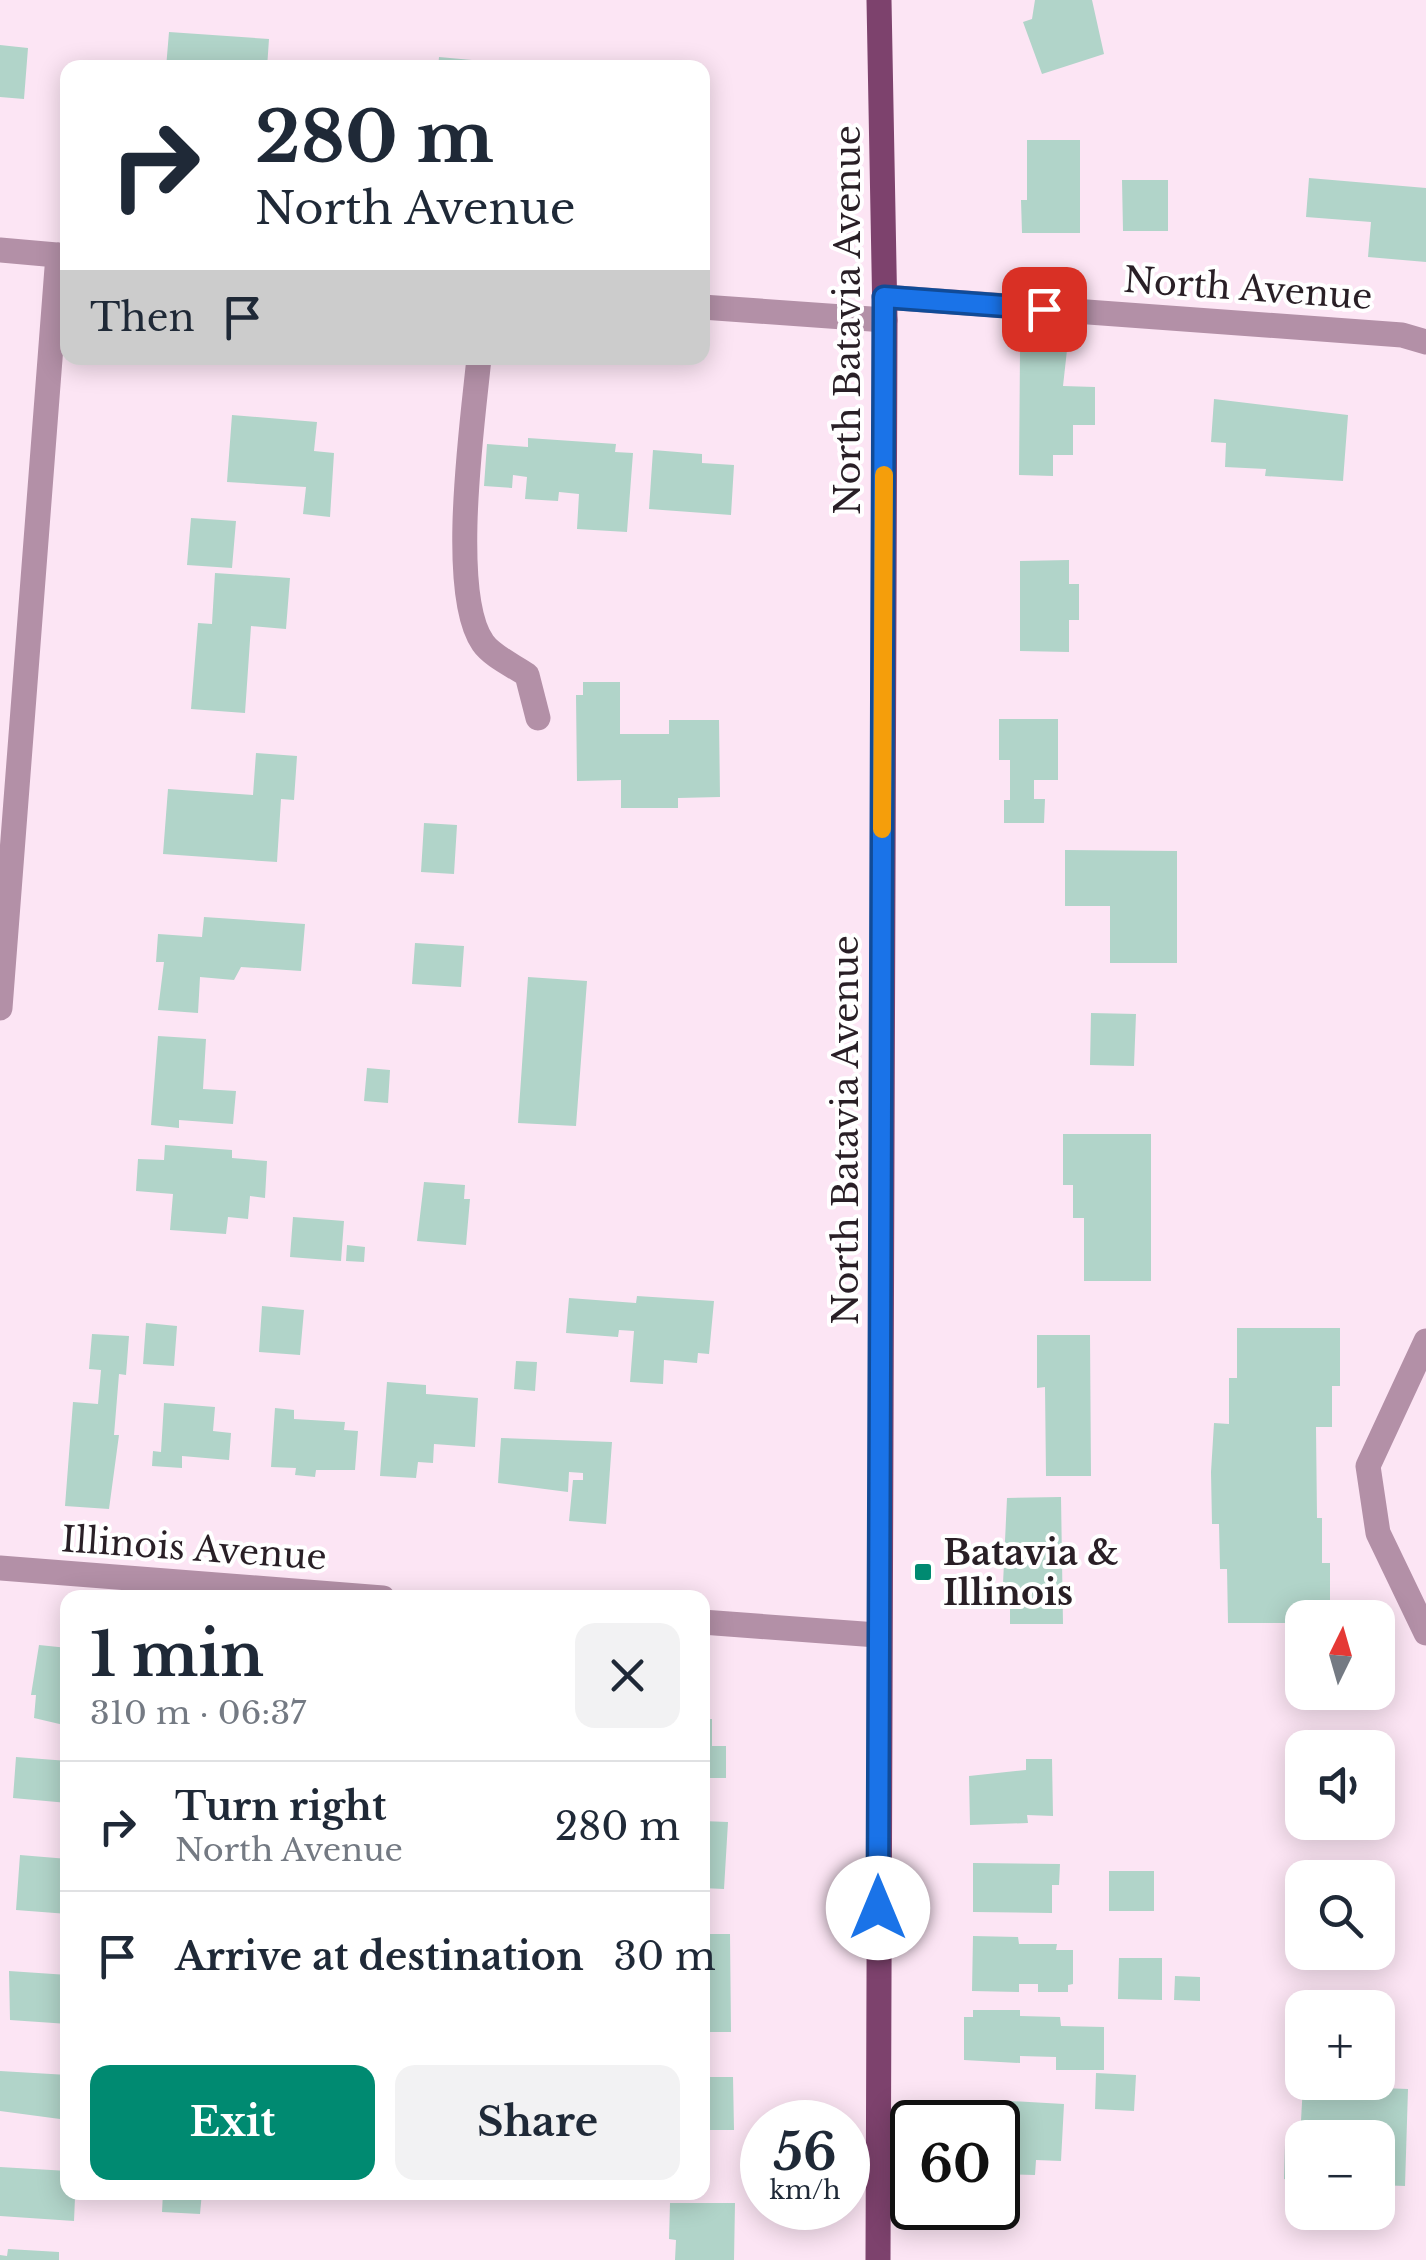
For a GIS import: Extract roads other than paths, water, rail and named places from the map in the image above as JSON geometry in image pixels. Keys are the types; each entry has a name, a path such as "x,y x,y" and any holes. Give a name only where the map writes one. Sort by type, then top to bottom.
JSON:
{"main road":[{"name":"North Batavia Avenue","path":"878,2260 884,309 879,0"}],"street":[{"path":"0,250 60,255"},
{"path":"0,1008 60,291"},
{"name":"North Avenue","path":"710,307 884,309 1402,335 1426,342"},
{"path":"478,365 465,506 465,560 474,623 484,645 528,675 538,718"},
{"path":"1426,1341 1368,1466 1378,1533 1426,1634"},
{"name":"Illinois Avenue","path":"0,1568 281,1590"},
{"path":"710,1623 877,1635"}],"place":[{"name":"Batavia & Illinois","path":"923,1572"}]}
